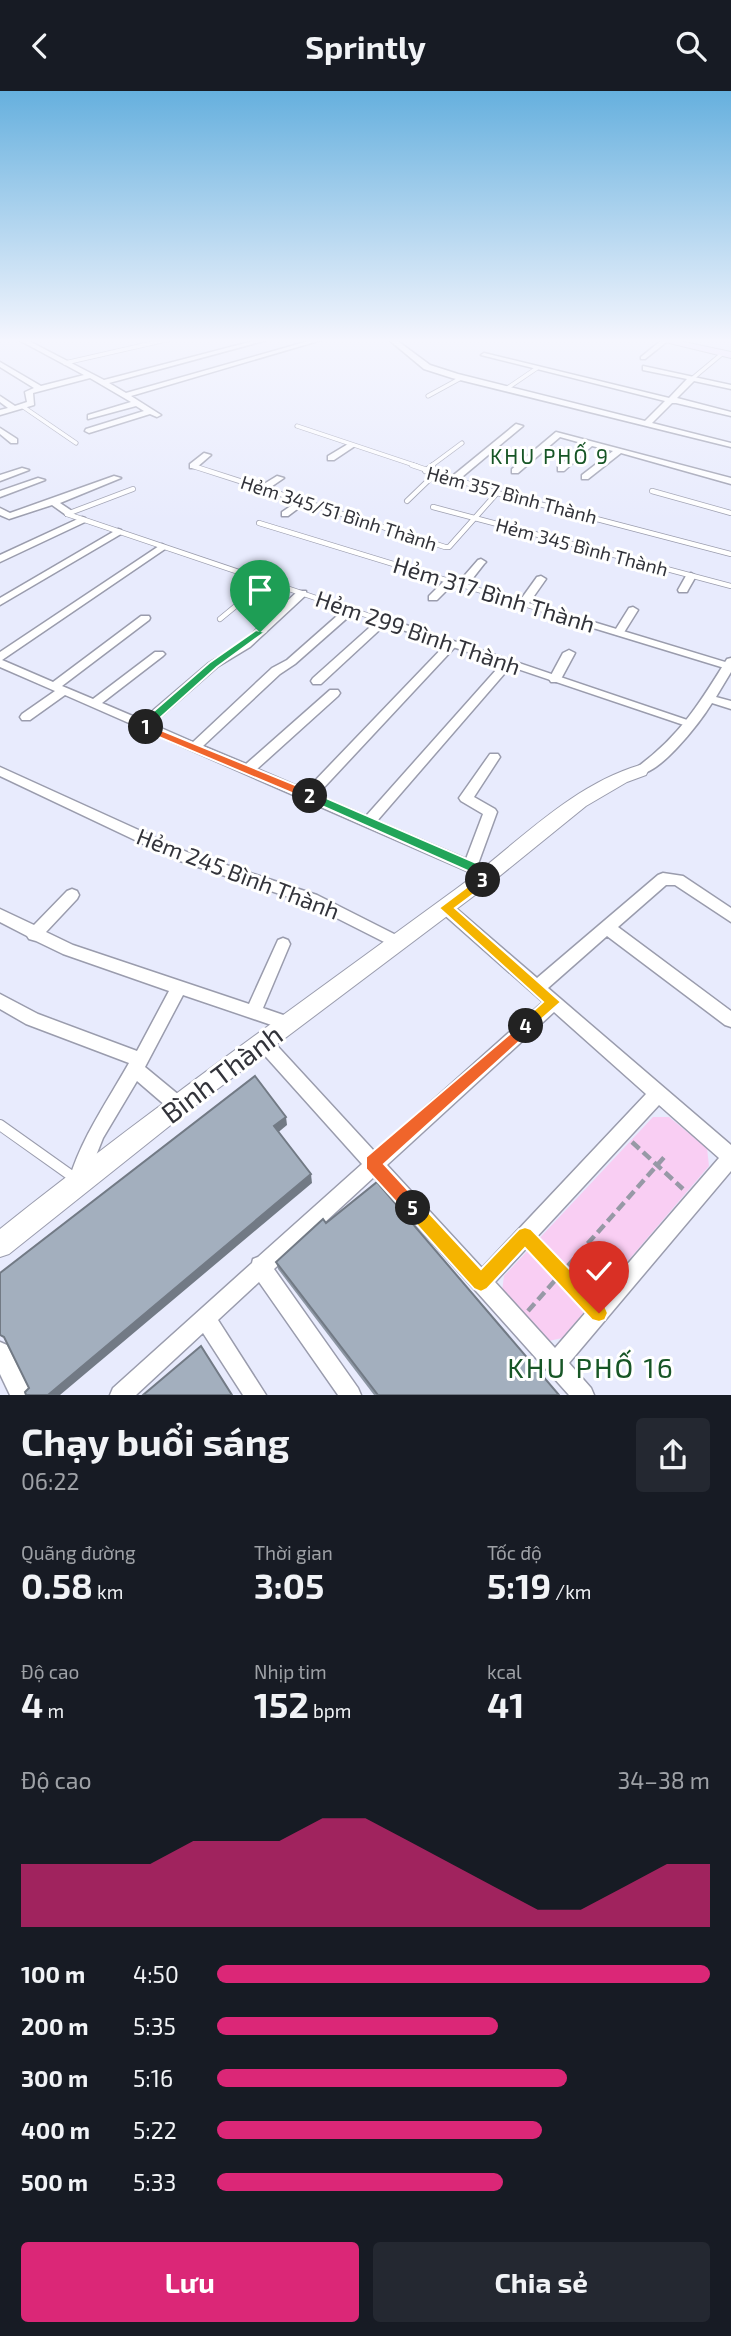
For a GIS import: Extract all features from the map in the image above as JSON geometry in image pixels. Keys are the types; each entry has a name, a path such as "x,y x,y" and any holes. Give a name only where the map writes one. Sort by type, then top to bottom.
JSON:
{"street":[{"path":"3,400 18,408"},
{"path":"0,413 30,403 30,400"},
{"path":"89,431 154,413 133,400"},
{"path":"549,400 731,445"},
{"path":"668,400 731,414"},
{"path":"646,424 673,401"},
{"path":"91,417 137,403"},
{"path":"453,480 519,426"},
{"path":"0,430 14,440"},
{"path":"515,471 556,435 731,481"},
{"path":"561,469 590,443"},
{"path":"331,458 351,446"},
{"path":"585,477 619,451"},
{"path":"193,466 207,455"},
{"path":"0,478 25,470"},
{"path":"3,516 53,502 117,478"},
{"path":"262,489 280,478"},
{"path":"0,494 41,480"},
{"path":"53,502 68,513"},
{"path":"285,514 301,502"},
{"path":"0,559 82,520"},
{"path":"0,603 118,532"},
{"path":"0,657 162,547"},
{"path":"462,585 481,562"},
{"path":"682,590 691,576"},
{"path":"523,604 541,579"},
{"path":"433,598 449,582"},
{"path":"144,726 213,665 246,645 302,593"},
{"path":"194,748 276,671 291,662 350,610"},
{"path":"619,632 633,610"},
{"path":"26,717 145,618"},
{"path":"317,681 383,621"},
{"path":"309,795 452,644"},
{"path":"555,679 569,653"},
{"path":"93,704 159,654"},
{"path":"0,663 490,875"},
{"path":"368,823 508,663"},
{"name":"Bình Thành","path":"0,1244 78,1180 446,908 618,776 640,771 656,760 711,699 730,665"},
{"path":"248,770 334,693"},
{"path":"711,699 731,705"},
{"path":"470,866 490,812 466,798 494,757"},
{"name":"Hẻm 245 Bình Thành","path":"0,771 183,856 312,899 399,943"},
{"path":"538,987 663,879 671,878 731,916"},
{"path":"34,935 72,895"},
{"path":"446,908 731,1157 555,1364"},
{"path":"0,915 34,935 68,950 254,1010 289,1024"},
{"path":"608,929 731,1020"},
{"path":"254,1010 283,944"},
{"path":"78,1180 84,1155 97,1128 137,1065 180,986"},
{"path":"0,1001 32,1019 137,1065 179,1106"},
{"path":"120,1395 372,1163 554,1002"},
{"path":"264,1044 583,1395"},
{"path":"481,1283 657,1094"},
{"path":"260,1266 351,1395"},
{"path":"205,1318 256,1395"},
{"path":"0,1352 22,1395"}],"lane":[{"path":"18,408 76,443"},
{"name":"Hẻm 357 Bình Thành","path":"297,426 497,493 731,554"},
{"path":"425,471 462,443"},
{"name":"Hẻm 345/51 Bình Thành","path":"193,466 445,547 474,519"},
{"path":"407,501 435,474"},
{"path":"68,513 133,489"},
{"path":"652,491 731,513"},
{"path":"474,519 497,493"},
{"name":"Hẻm 345 Bình Thành","path":"433,507 731,586"},
{"name":"Hẻm 299 Bình Thành","path":"68,513 82,520 690,724"},
{"name":"Hẻm 317 Bình Thành","path":"259,523 730,665"},
{"path":"220,619 265,582"},
{"path":"0,1125 78,1180"}],"path":[{"path":"621,1132 695,1200"},
{"path":"518,1323 667,1154"},
{"path":"525,1235 599,1313"}],"shaded area":[{"path":"653,1117 669,1117 707,1148 709,1166 562,1338 549,1341 502,1291 504,1276"}],"building":[{"path":"255,1076 286,1117 274,1126 311,1174 48,1395 26,1395 25,1392 29,1388 4,1337 0,1335 0,1273"},
{"path":"377,1182 559,1395 378,1395 276,1262 323,1219 326,1223"},
{"path":"201,1346 232,1395 143,1395"}],"district":[{"name":"KHU PHỐ 9","path":"550,457"},
{"name":"KHU PHỐ 16","path":"591,1368"}],"route":[{"path":"260,632 246,645 213,665 144,726 490,875 446,908 554,1002 372,1163 481,1283 525,1235 599,1313"}]}
